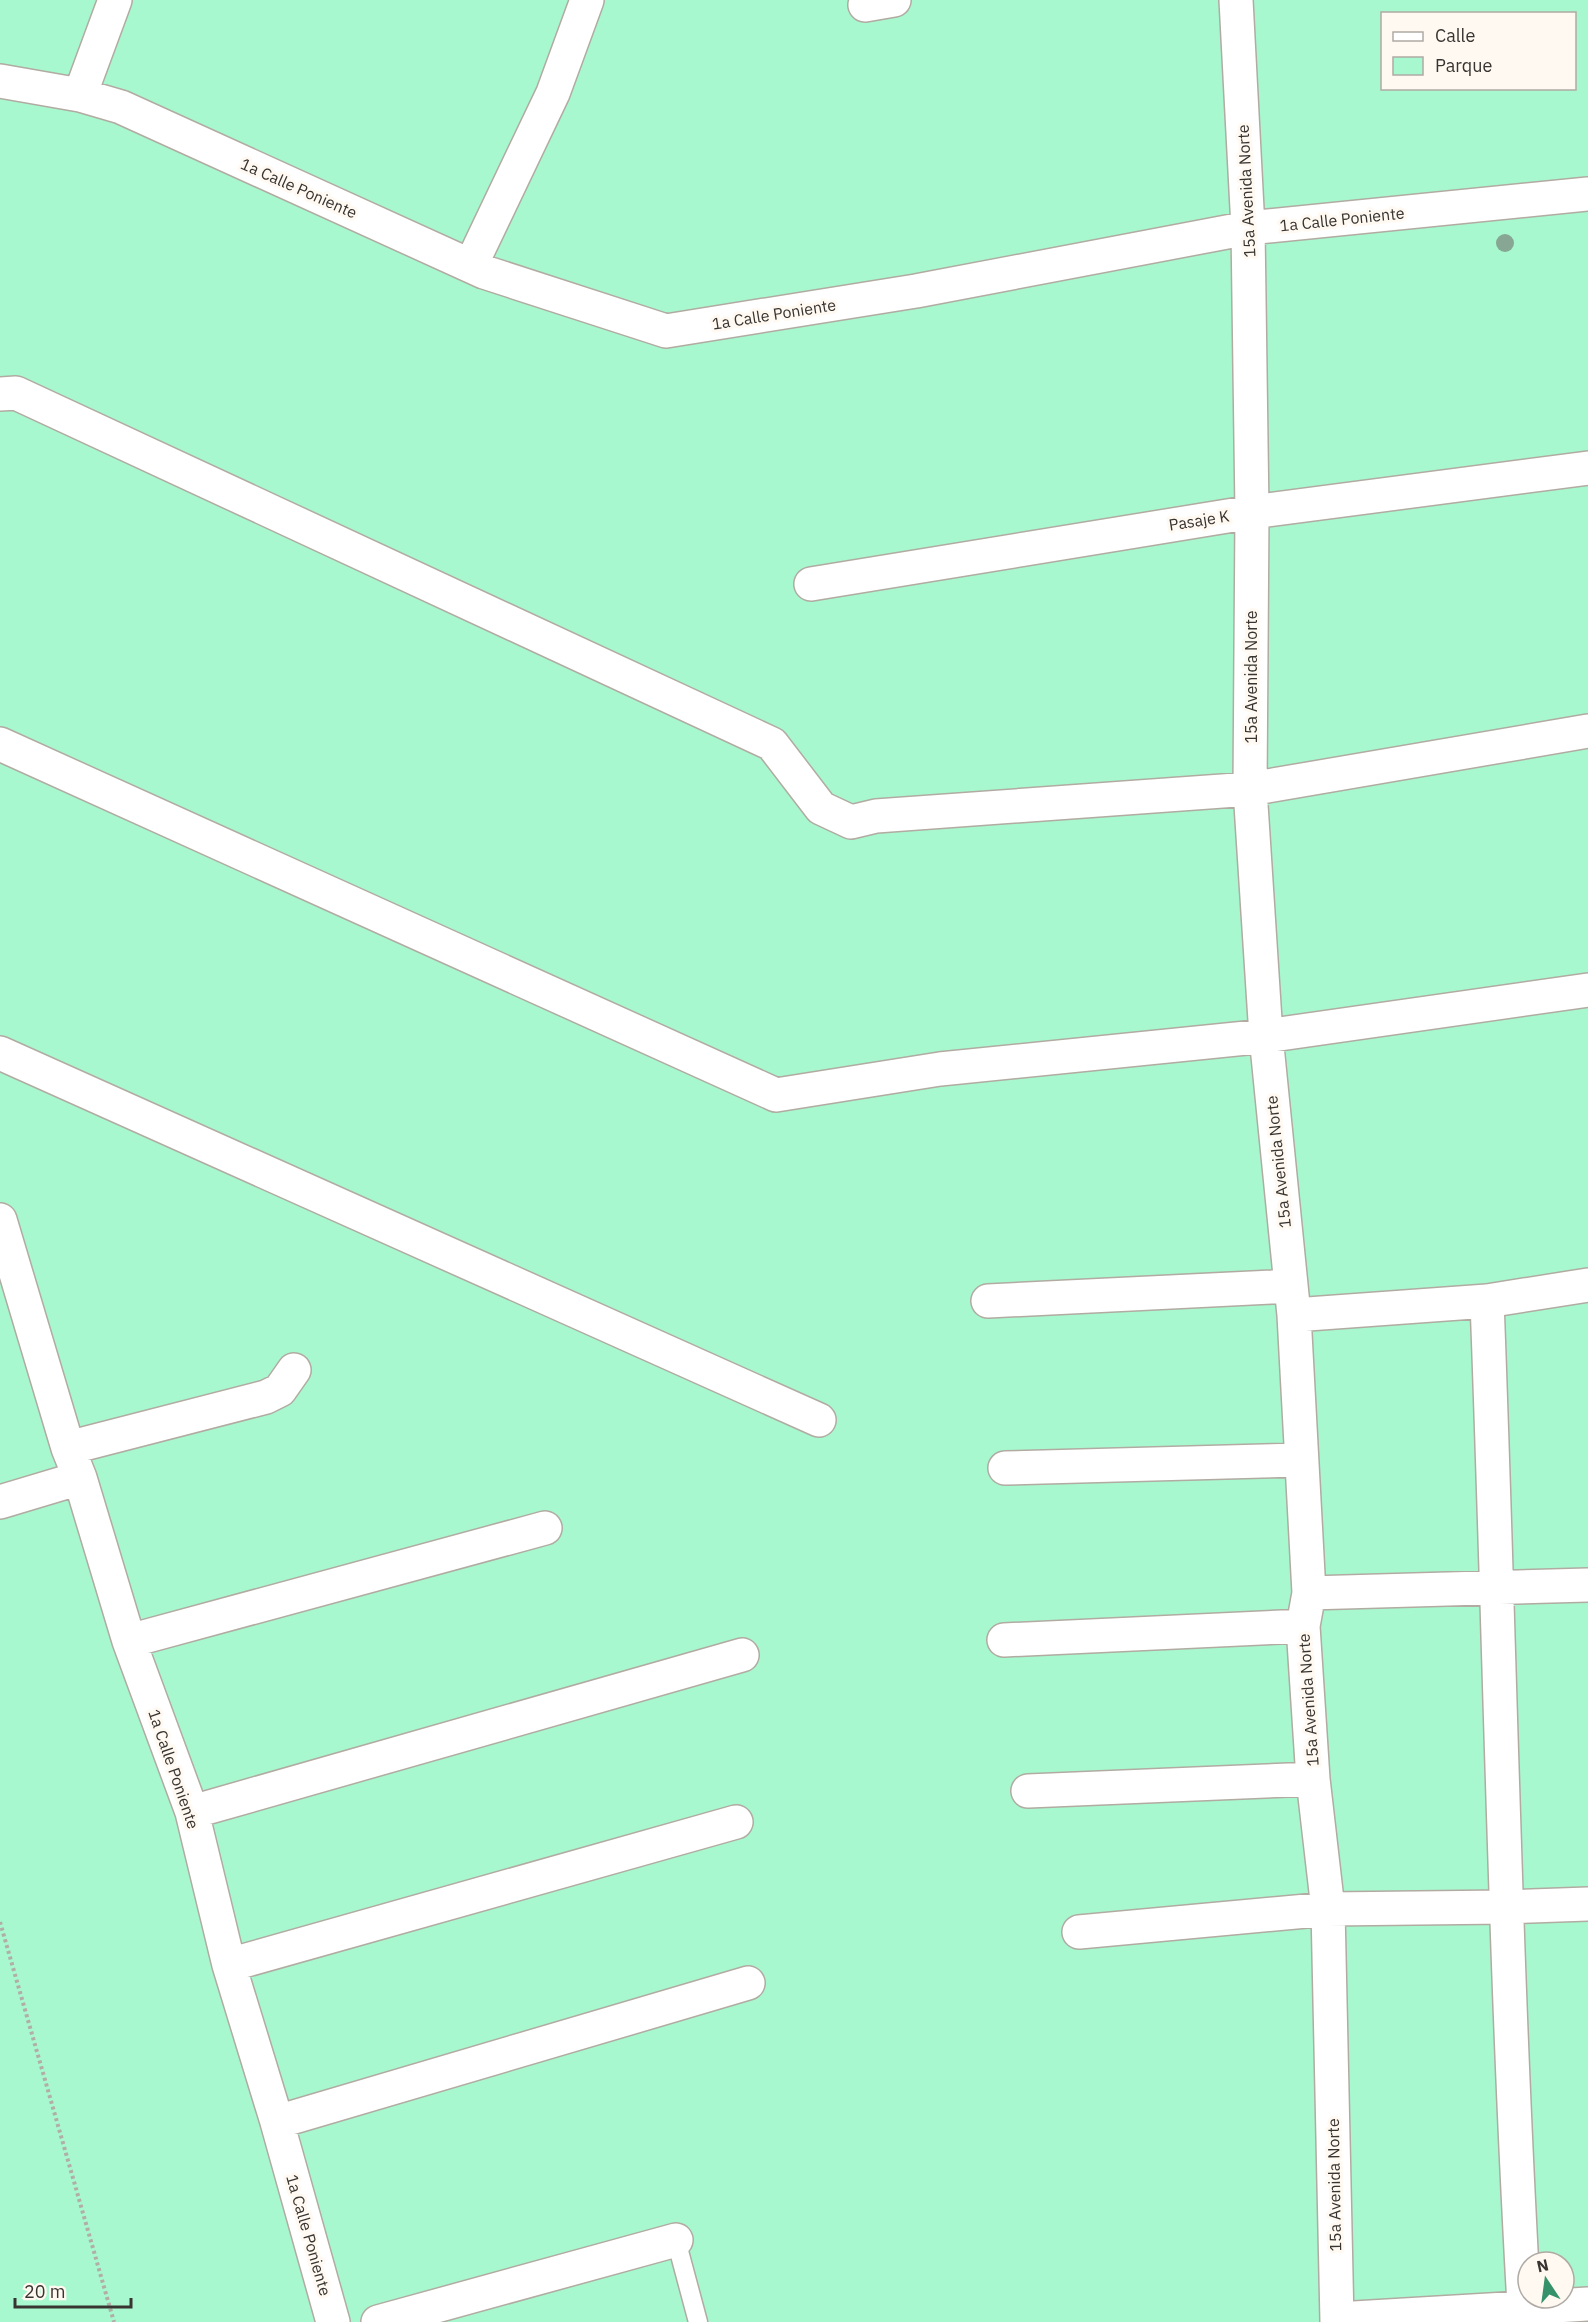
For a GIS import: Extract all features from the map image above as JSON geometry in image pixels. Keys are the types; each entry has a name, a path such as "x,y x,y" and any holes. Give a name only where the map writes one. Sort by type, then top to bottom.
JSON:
{"street":[{"path":"80,95 115,0"},
{"path":"471,265 553,93 586,0"},
{"name":"15a Avenida Norte","path":"1236,0 1248,228 1251,512 1250,789 1266,1036 1292,1300 1309,1593 1303,1626 1313,1779 1328,1909 1337,2320"},
{"name":"1a Calle Poniente","path":"0,81 80,95 121,107 484,272 666,332 916,291 1248,228 1588,194"},
{"path":"0,394 16,393 772,744 821,808 851,822 876,816 1250,789 1588,731"},
{"name":"Pasaje K","path":"811,584 1251,512 1588,468"},
{"path":"0,744 776,1095 940,1069 1266,1036 1588,990"},
{"path":"0,1053 819,1420"},
{"name":"1a Calle Poniente","path":"0,1220 129,1641 192,1812 229,1965 277,2122 333,2322"},
{"path":"988,1301 1487,1301 1588,1285"},
{"path":"1487,1301 1498,1587 1506,1907 1524,2315"},
{"path":"0,1502 74,1463 266,1397 280,1390 294,1370"},
{"path":"1005,1468 1301,1460"},
{"path":"129,1641 545,1528"},
{"path":"1309,1593 1588,1585"},
{"path":"1004,1641 1303,1626"},
{"path":"192,1812 742,1655"},
{"path":"1028,1791 1313,1779"},
{"path":"229,1965 736,1822"},
{"path":"1079,1932 1328,1909 1588,1904"},
{"path":"277,2122 748,1983"},
{"path":"378,2322 676,2240"},
{"path":"1337,2320 1524,2315 1588,2304"}],"lane":[{"path":"676,2240 698,2322"}],"path":[{"path":"0,1922 114,2322"}],"green space":[{"path":"0,0 1588,0 1588,2322 0,2322"}]}
